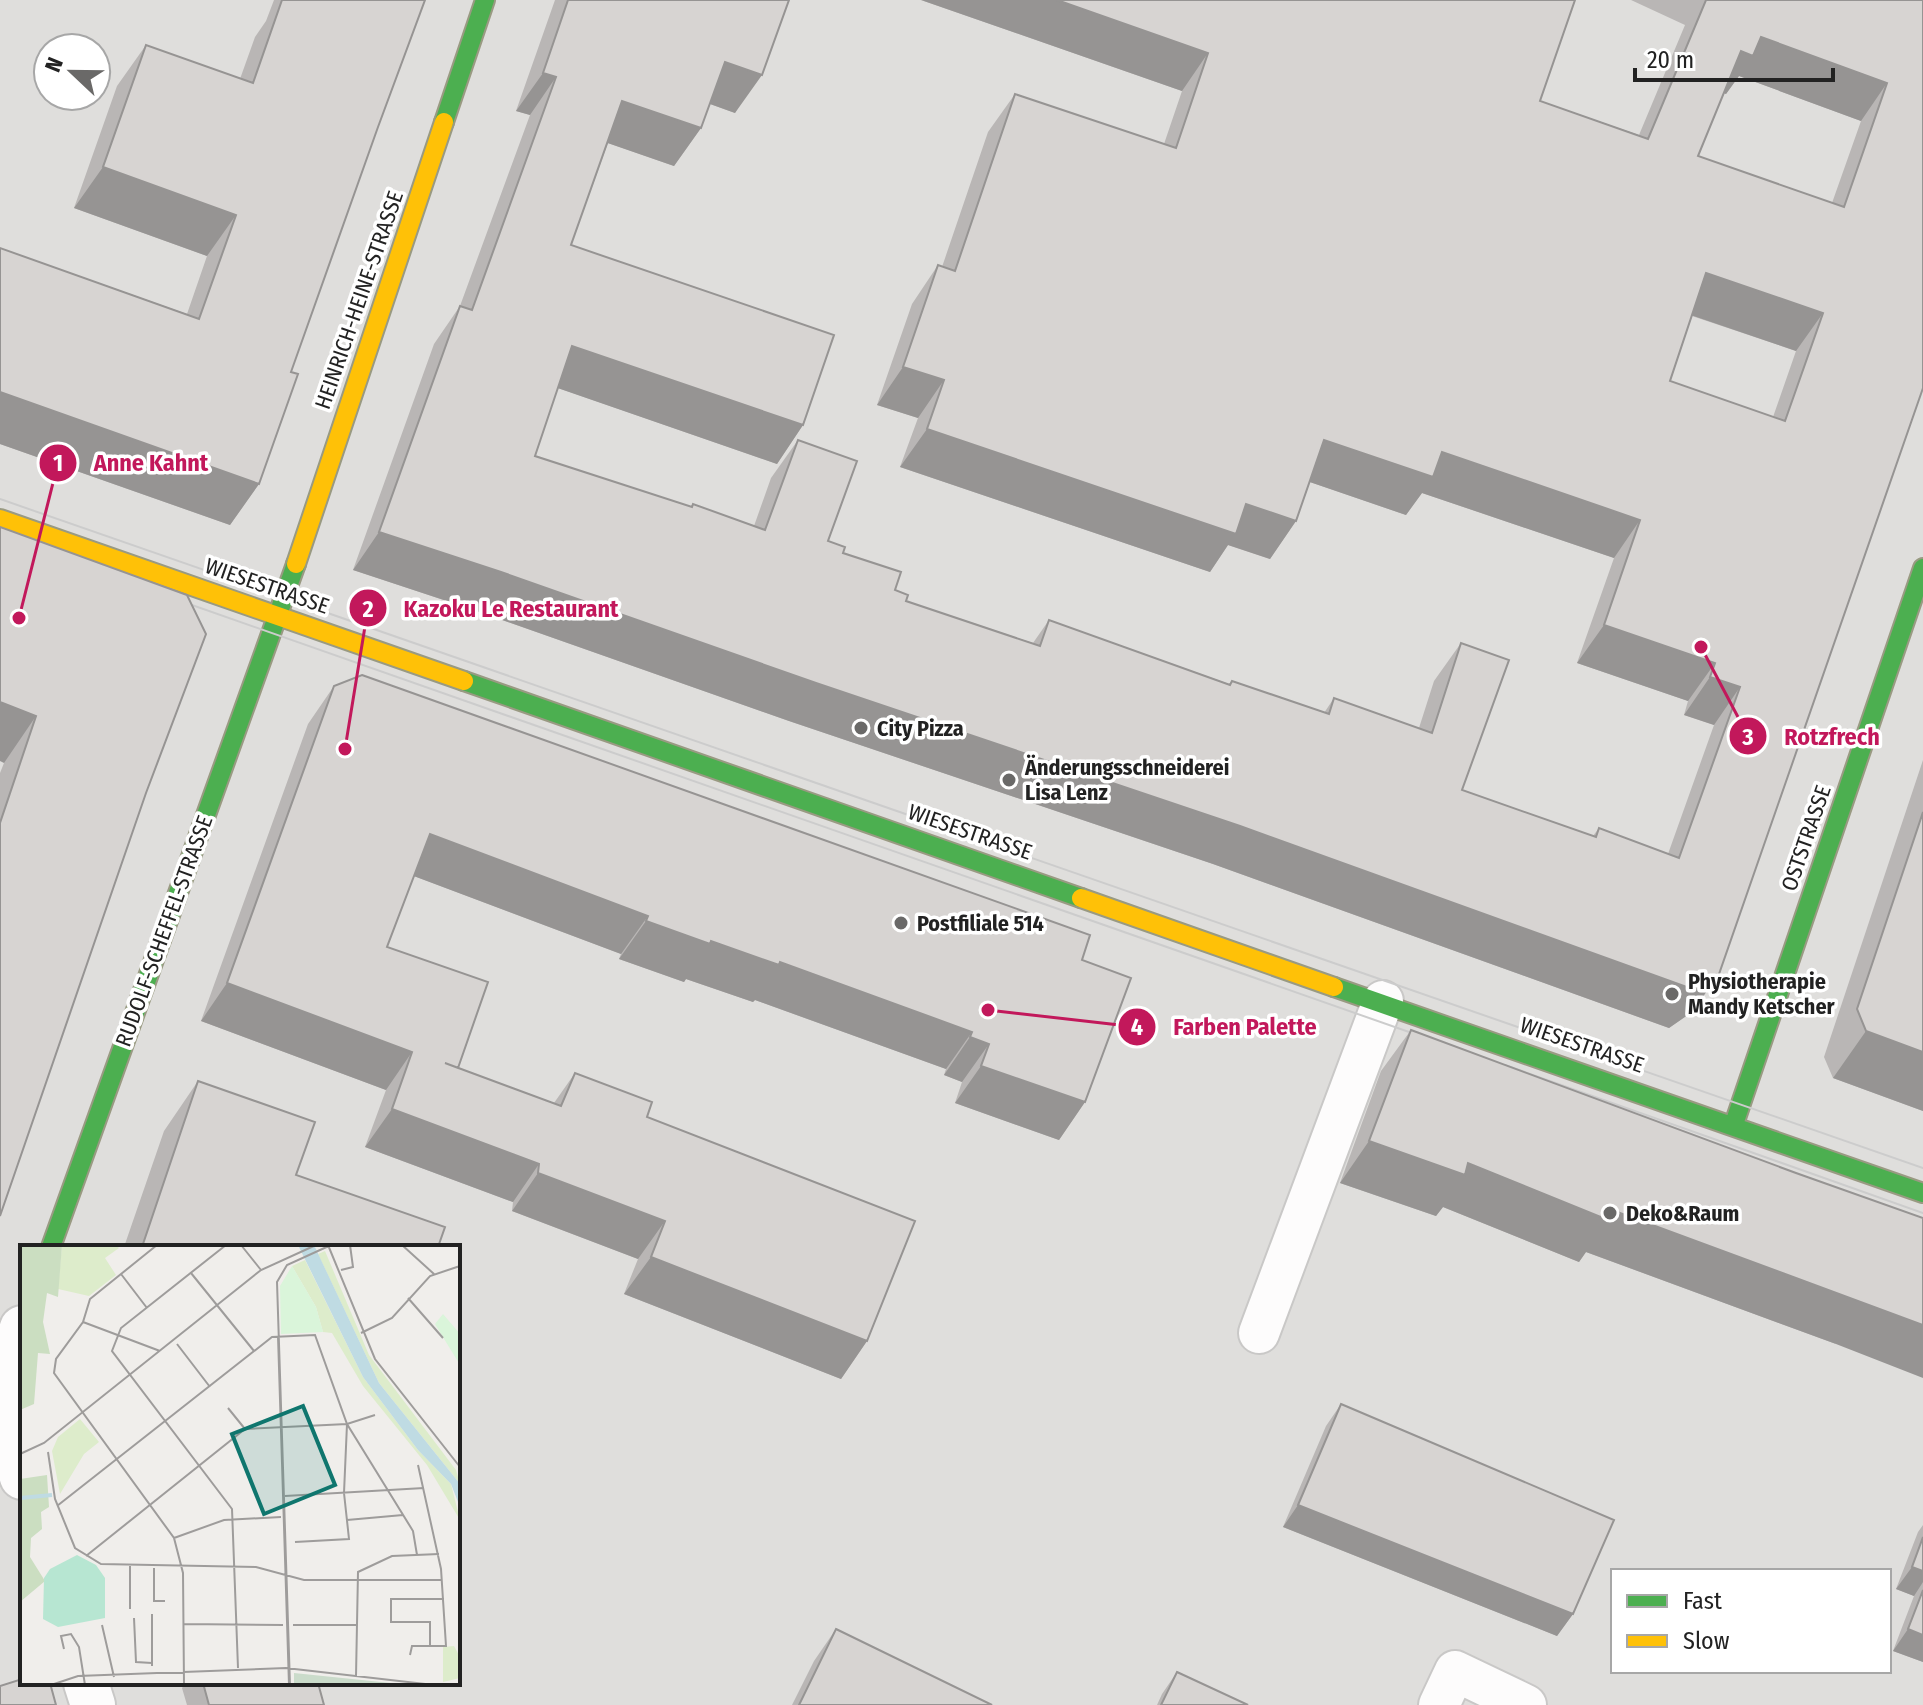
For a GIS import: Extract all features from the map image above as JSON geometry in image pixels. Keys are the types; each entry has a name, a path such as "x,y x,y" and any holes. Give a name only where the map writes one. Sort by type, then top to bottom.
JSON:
{"street":[{"name":"HEINRICH-HEINE-STRASSE","path":"278,616 485,0"},
{"name":"WIESESTRASSE","path":"0,519 1734,1124 1923,1193"},
{"name":"OSTSTRASSE","path":"1734,1124 1923,568"},
{"name":"RUDOLF-SCHEFFEL-STRASSE","path":"52,1245 278,616"},
{"path":"0,1390 20,1334"},
{"path":"0,1411 20,1471"},
{"path":"87,1685 93,1705"}],"lane":[{"path":"1259,1333 1383,1001"},
{"path":"1439,1705 1455,1671 1526,1705"}],"shaded area":[{"path":"0,0 1923,0 1923,1705 0,1705"}],"building":[{"path":"282,0 425,0 291,372 298,374 259,484 0,392 0,248 199,319 236,215 103,167 146,45 253,83"},
{"path":"568,0 789,0 762,75 725,62 701,128 622,101 571,245 834,335 803,425 572,346 535,456 692,507 693,504 765,530 798,440 857,461 828,541 845,547 843,553 901,572 895,590 908,595 906,601 1040,646 1049,620 1230,685 1232,681 1329,714 1334,698 1432,733 1461,643 1509,660 1462,790 1596,837 1599,828 1679,858 1740,687 1710,677 1715,663 1604,625 1640,520 1442,452 1433,477 1324,440 1296,521 1246,504 1236,534 927,429 944,380 903,367 938,265 955,271 1015,94 1176,148 1208,53 1057,0 1575,0 1540,101 1648,139 1706,0 1923,0 1923,388 1719,974 1695,990 1240,826 379,532 460,306 472,310 556,77 543,73","holes":["1761,37 1887,83 1844,207 1698,156 1741,51 1753,56","1706,273 1823,313 1785,421 1670,381"]},
{"path":"0,527 187,595 206,634 146,793 0,1216 0,823 36,716 0,702"},
{"path":"362,675 1090,935 1082,960 1131,978 1085,1102 981,1066 989,1044 970,1037 972,1032 780,962 779,965 711,941 710,944 646,921 648,916 430,834 387,947 488,982 458,1068 561,1106 575,1073 652,1102 647,1117 915,1221 867,1341 651,1257 665,1221 538,1173 539,1164 392,1109 412,1052 227,983 334,686"},
{"path":"1923,812 1923,1052 1866,1031 1857,1009"},
{"path":"1411,1030 1923,1218 1923,1325 1612,1210 1608,1220 1468,1163 1465,1175 1369,1141"},
{"path":"198,1081 315,1122 296,1175 445,1227 439,1245 143,1245"},
{"path":"1341,1404 1614,1520 1573,1614 1298,1505"},
{"path":"1923,1537 1923,1571 1912,1567"},
{"path":"1923,1590 1923,1635 1908,1629"},
{"path":"836,1629 992,1705 799,1705"},
{"path":"1177,1672 1248,1705 1161,1705"},
{"path":"20,1680 20,1685 51,1685 56,1705 0,1705 0,1686"},
{"path":"204,1685 319,1685 324,1705 209,1705"}],"tram line":[{"path":"0,499 1923,1168"},
{"path":"172,598 1429,1039"},
{"path":"1505,1065 1923,1213"}],"traffic: fast":[{"path":"444,122 485,0"},
{"path":"52,1245 296,564"},
{"path":"1734,1124 1923,568"},
{"path":"464,681 1081,898"},
{"path":"1334,987 1923,1193"}],"traffic: slow":[{"path":"296,564 444,122"},
{"path":"0,519 464,681"},
{"path":"1081,898 1334,987"}],"place":[{"name":"Anne Kahnt","path":"19,618"},
{"name":"Rotzfrech","path":"1701,647"},
{"name":"City Pizza","path":"861,728"},
{"name":"Kazoku Le Restaurant","path":"345,749"},
{"name":"Änderungsschneiderei Lisa Lenz","path":"1009,780"},
{"name":"Postfiliale 514","path":"901,923"},
{"name":"Physiotherapie Mandy Ketscher","path":"1672,994"},
{"name":"Farben Palette","path":"988,1010"},
{"name":"Deko&Raum","path":"1610,1213"}]}
